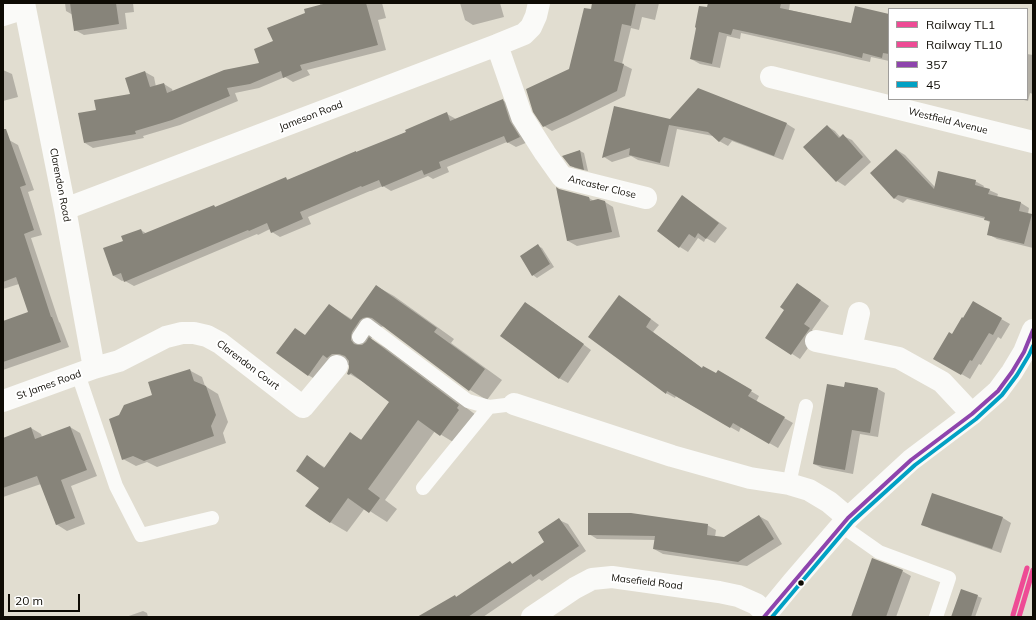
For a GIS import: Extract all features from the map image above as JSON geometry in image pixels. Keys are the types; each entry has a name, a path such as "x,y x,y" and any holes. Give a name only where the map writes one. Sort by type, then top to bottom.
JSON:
{"street":[{"name":"Jameson Road","path":"65,209 524,34 531,27 536,16 539,3"},
{"path":"3,15 25,6"},
{"name":"Clarendon Road","path":"25,6 65,209 86,371"},
{"name":"Ancaster Close","path":"497,45 522,117 562,177 646,198"},
{"name":"Westfield Avenue","path":"771,77 1033,142"},
{"path":"851,348 859,313"},
{"path":"765,615 845,522 911,460 972,414 998,391 1024,352 1033,330"},
{"name":"Clarendon Court","path":"86,371 119,361 166,337 182,333 194,333 207,336 220,343 303,407 337,366"},
{"path":"816,341 899,358 942,382 972,414"},
{"name":"St James Road","path":"3,401 86,371"},
{"path":"514,404 680,458 750,478 789,484 809,490 829,502 845,522"},
{"name":"Masefield Road","path":"532,617 575,588 592,579 612,577 738,596 756,604 765,615"}],"lane":[{"path":"359,336 367,325 468,401 489,407 514,404"},
{"path":"86,371 116,486 141,535 212,518"},
{"path":"789,484 806,406"},
{"path":"423,488 489,407"},
{"path":"845,522 879,552 949,578 936,617"}],"building":[{"path":"70,3 116,3 119,24 74,31"},
{"path":"327,3 366,3 378,45 300,65 302,70 283,78 281,71 250,84 227,88 230,96 172,120 135,131 136,134 84,143 78,113 96,110 94,100 130,94 125,78 145,71 150,87 164,83 167,93 224,70 259,63 254,49 273,41 267,28 305,13 304,9"},
{"path":"592,3 636,3 631,26 622,24 614,61 624,64 617,91 543,127 533,112 526,89 569,69 584,8 591,9"},
{"path":"708,3 781,3 780,8 851,23 855,6 888,14 888,54 883,53 882,58 863,53 862,58 733,29 731,35 719,32 712,64 690,59 699,6 707,7"},
{"path":"698,88 787,123 774,156 724,137 719,142 708,132 669,125 660,163 629,155 630,148 602,158 614,106 670,119"},
{"path":"503,99 510,121 520,137 507,143 504,136 439,162 441,168 424,175 422,170 382,187 379,180 362,187 361,186 300,212 303,219 271,233 267,223 124,282 121,273 113,276 103,248 123,241 121,236 141,229 143,234 214,205 215,207 286,177 287,180 406,132 405,130 447,112 450,121"},
{"path":"827,125 839,138 843,134 863,157 836,182 803,147"},
{"path":"3,129 6,129 26,185 20,187 34,230 24,234 51,317 61,342 3,362 3,321 28,312 16,277 3,282"},
{"path":"896,149 934,189 938,171 976,180 975,185 990,189 988,194 1021,202 1019,211 1032,214 1024,244 987,235 990,221 984,220 985,217 898,195 894,199 870,173"},
{"path":"580,150 584,170 570,166 562,156"},
{"path":"556,187 589,197 590,201 598,199 605,201 612,232 567,241"},
{"path":"682,195 719,223 706,239 698,233 695,238 689,234 679,248 657,231"},
{"path":"538,244 550,264 532,276 520,256"},
{"path":"797,283 821,300 804,324 810,328 791,355 765,338 784,310 780,307"},
{"path":"376,285 437,328 434,332 485,369 469,391 372,318 367,317 360,320 351,336 351,340 354,344 362,345 369,337 459,405 457,408 459,410 440,436 418,420 368,489 380,498 369,513 348,498 330,523 305,506 319,488 296,471 307,455 324,468 350,432 361,440 389,402 351,373 349,375 347,374 349,361 345,356 332,354 327,358 323,355 308,376 276,353 295,328 305,335 329,304 351,320"},
{"path":"619,295 651,319 646,327 702,368 703,366 716,373 718,370 752,390 748,396 785,417 769,444 733,423 730,428 667,391 666,394 588,337"},
{"path":"973,301 1002,318 993,335 989,333 972,361 970,360 961,375 933,359 949,332 952,334"},
{"path":"525,302 584,344 559,379 500,336"},
{"path":"190,369 194,381 206,386 216,415 211,426 214,436 144,461 133,456 122,460 109,419 119,415 124,405 152,395 148,382"},
{"path":"845,382 878,388 870,433 852,430 845,470 813,464 827,384 844,387"},
{"path":"70,426 87,470 61,480 75,518 56,525 37,476 3,488 3,438 31,427 35,439"},
{"path":"932,493 1003,517 992,549 921,525"},
{"path":"588,513 631,513 708,524 707,535 724,537 759,515 774,539 738,562 653,549 655,536 588,535"},
{"path":"559,518 579,546 533,577 531,574 468,617 417,617 455,595 456,597 510,561 512,564 544,542 538,532"},
{"path":"872,558 903,570 886,617 851,617"},
{"path":"961,589 978,595 971,617 951,617"}],"rail line":[{"name":"TL10","path":"1013,615 1027,568"},
{"name":"TL1","path":"1019,617 1033,570"}],"transit line":[{"name":"357","path":"764,617 848,518 911,460 972,414 998,391 1024,352 1033,330"},
{"name":"45","path":"772,617 852,522 915,465 976,419 1002,395 1017,375 1033,346"}]}
